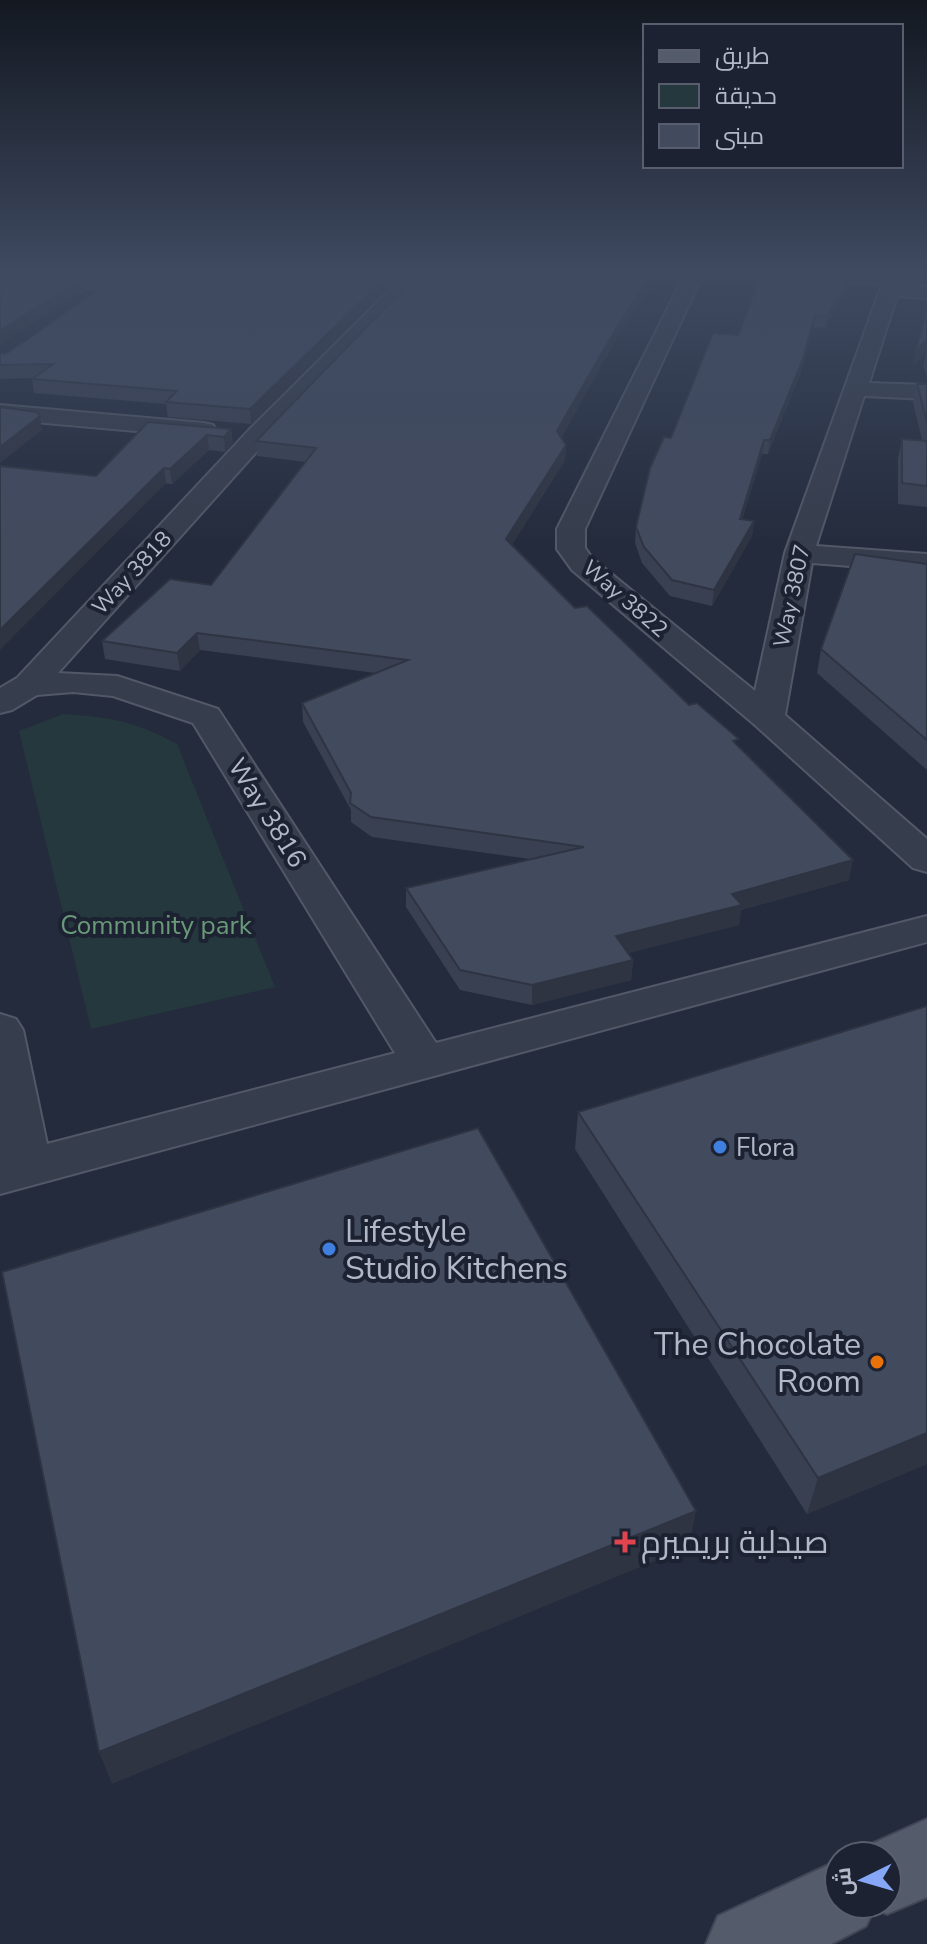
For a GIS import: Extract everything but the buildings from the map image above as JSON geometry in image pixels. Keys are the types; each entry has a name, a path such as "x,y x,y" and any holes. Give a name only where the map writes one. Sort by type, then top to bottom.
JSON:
{"main road":[{"path":"903,1868 927,1857"},
{"path":"746,1944 823,1907"}],"street":[{"name":"Way 3818","path":"15,694 327,365"},
{"name":"Way 3822","path":"650,365 571,529 571,549 582,564 767,718"},
{"name":"Way 3807","path":"767,718 799,553 864,365"},
{"path":"856,389 927,392"},
{"path":"0,412 258,435"},
{"path":"799,553 927,563"},
{"name":"Way 3816","path":"15,694 73,682 117,686 206,716 425,1063"},
{"path":"767,718 927,860"},
{"path":"0,1030 13,1172 927,929"}],"green space":[{"name":"Community park","path":"63,714 122,722 177,744 275,987 91,1029 19,731"}],"place":[{"name":"Flora","path":"720,1147"},
{"name":"Lifestyle Studio Kitchens","path":"329,1249"},
{"name":"The Chocolate Room","path":"877,1362"},
{"name":"صيدلية بريميرم","path":"625,1542"}]}
